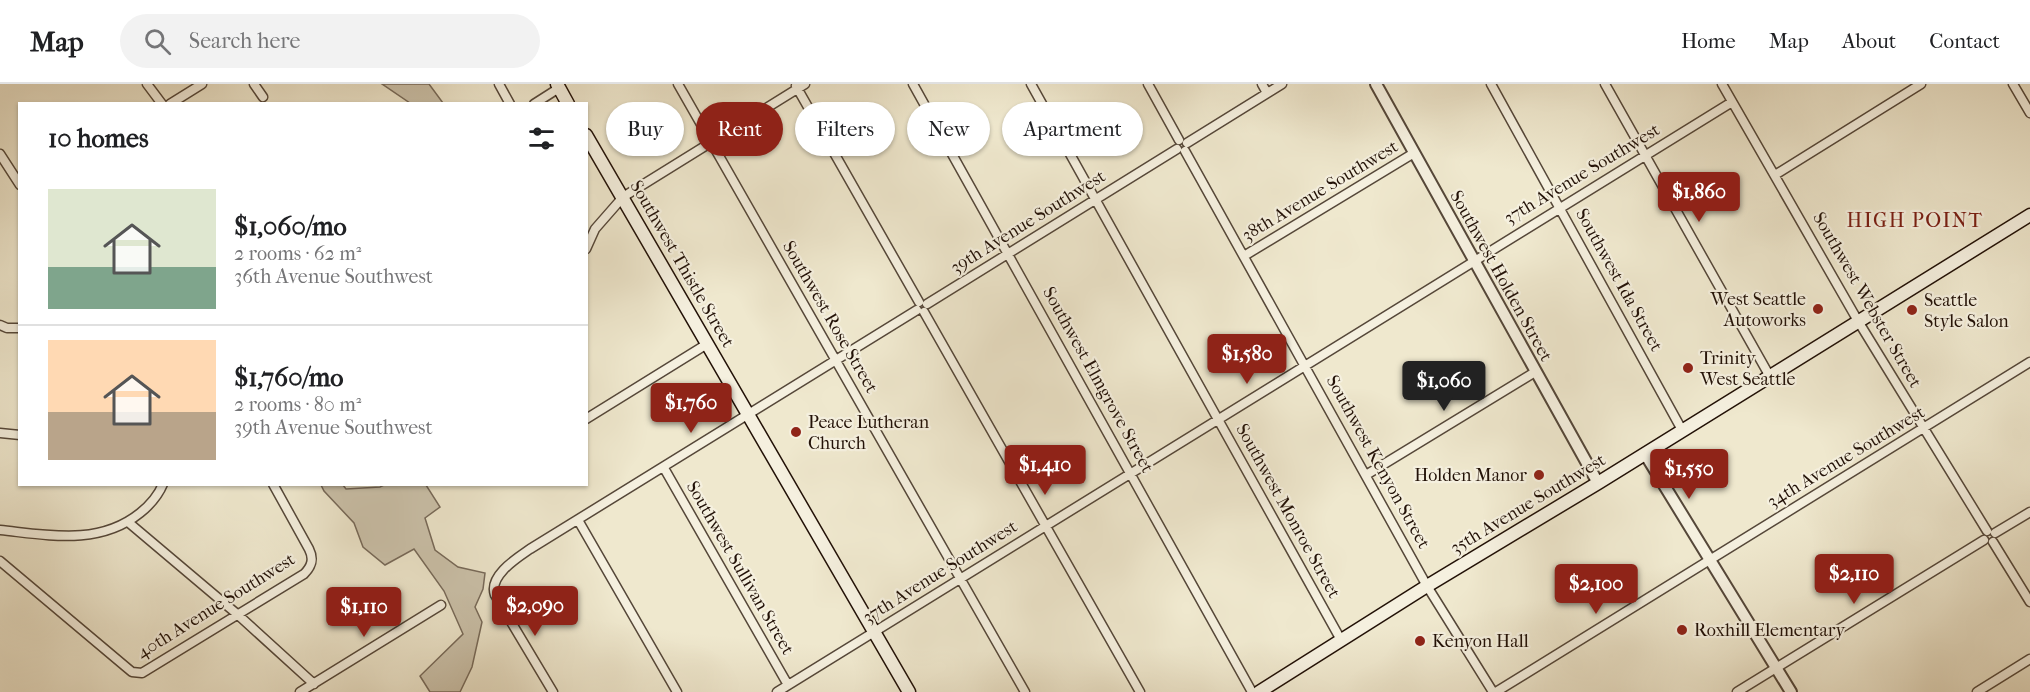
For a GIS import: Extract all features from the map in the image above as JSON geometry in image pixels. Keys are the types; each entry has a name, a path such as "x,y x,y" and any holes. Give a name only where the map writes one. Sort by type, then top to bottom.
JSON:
{"main road":[{"path":"558,86 567,102"},
{"name":"Southwest Thistle Street","path":"588,138 909,692"},
{"name":"35th Avenue Southwest","path":"1260,692 1427,586 1598,483 2030,215"}],"street":[{"path":"147,84 160,102"},
{"path":"173,102 202,84"},
{"path":"254,84 263,97"},
{"path":"499,84 509,102"},
{"name":"Southwest Rose Street","path":"678,84 696,116"},
{"name":"Southwest Elmgrove Street","path":"913,84 1252,692"},
{"name":"Southwest Monroe Street","path":"1031,84 1341,640"},
{"name":"Southwest Kenyon Street","path":"1148,84 1427,586 1494,692"},
{"path":"1262,84 1267,93"},
{"name":"39th Avenue Southwest","path":"553,692 495,595 494,585 516,559 1282,84"},
{"name":"Southwest Holden Street","path":"1376,84 1598,483"},
{"name":"Southwest Ida Street","path":"1491,84 1682,430"},
{"path":"1605,84 1769,375"},
{"name":"Southwest Webster Street","path":"1722,84 1858,321 2030,602"},
{"path":"2013,84 2030,113"},
{"path":"1775,175 1917,85"},
{"path":"537,102 558,86"},
{"path":"774,102 799,86 1140,692"},
{"name":"37th Avenue Southwest","path":"777,692 1732,102"},
{"path":"588,245 595,229 622,197 696,151"},
{"name":"38th Avenue Southwest","path":"1244,256 1414,153"},
{"path":"0,154 18,182"},
{"name":"Southwest Rose Street","path":"719,156 1025,692"},
{"path":"0,325 7,328 18,328"},
{"path":"588,418 707,344"},
{"name":"34th Avenue Southwest","path":"1494,692 2030,362"},
{"path":"1366,475 1535,372"},
{"path":"0,433 18,435"},
{"path":"1645,454 1791,692"},
{"name":"Southwest Sullivan Street","path":"664,468 788,685"},
{"path":"0,530 67,537 100,534 128,522 154,499 162,486"},
{"name":"40th Avenue Southwest","path":"0,561 126,667 137,673 146,671 304,574 311,566 312,554 274,486"},
{"path":"1737,692 2030,512"},
{"path":"578,520 677,692"},
{"path":"128,522 237,614 314,684"},
{"path":"300,692 441,605"},
{"path":"1977,692 2030,659"}],"shaded area":[{"path":"382,84 429,84 442,102 409,102"},
{"path":"322,486 344,486 346,489 427,486 440,507 425,518 435,550 458,567 485,573 483,589 475,607 482,622 472,667 460,692 430,692 420,676 463,634 444,591 414,549 385,565 363,547 354,523"}],"place":[{"name":"West Seattle Autoworks","path":"1818,309"},
{"name":"Seattle Style Salon","path":"1912,310"},
{"name":"Trinity West Seattle","path":"1688,368"},
{"name":"Peace Lutheran Church","path":"796,432"},
{"name":"Holden Manor","path":"1539,475"},
{"name":"Roxhill Elementary","path":"1682,630"},
{"name":"Kenyon Hall","path":"1420,641"}],"district":[{"name":"HIGH POINT","path":"1915,220"}]}
